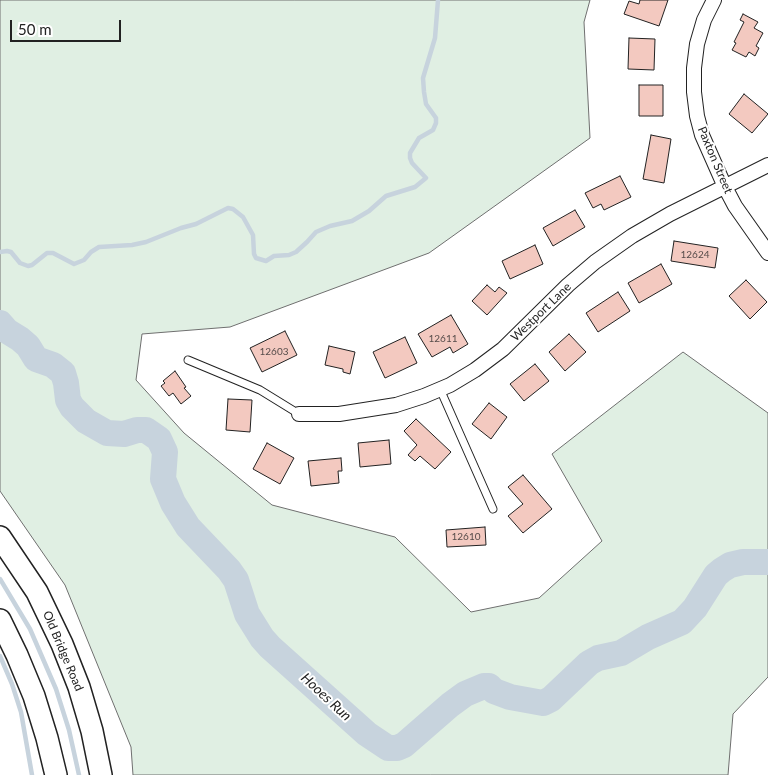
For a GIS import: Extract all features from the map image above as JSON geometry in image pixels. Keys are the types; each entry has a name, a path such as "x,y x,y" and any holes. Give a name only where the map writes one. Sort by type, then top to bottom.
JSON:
{"main road":[{"name":"Old Bridge Road","path":"0,537 37,592 62,644 79,686 92,731 101,775"},
{"path":"0,620 34,696 56,775"}],"street":[{"name":"Paxton Street","path":"714,0 704,20 697,44 694,68 697,116 702,135 725,186 750,229 768,253"},
{"name":"Westport Lane","path":"299,414 339,414 396,405 440,389 475,370 503,349 542,309 595,262 632,236 670,214 768,165"}],"lane":[{"path":"188,360 260,390 299,414"},
{"path":"440,389 493,509"}],"green space":[{"path":"0,0 590,0 584,22 590,138 429,253 230,327 142,334 136,380 184,433 272,505 395,537 471,612 539,598 602,541 552,454 683,352 768,413 768,677 733,714 728,775 133,775 131,747 65,585 0,491"}],"building":[{"path":"640,0 668,0 659,26 624,14 629,1 639,4"},
{"path":"743,14 758,22 754,28 763,33 756,46 759,48 755,56 749,52 746,57 732,50 744,22 740,20"},
{"path":"629,38 655,39 654,70 628,69"},
{"path":"639,85 663,85 663,116 639,116"},
{"path":"744,94 768,114 752,133 729,114"},
{"path":"651,135 671,139 664,183 643,179"},
{"path":"620,176 631,197 604,210 601,204 593,208 585,193"},
{"path":"575,210 585,227 553,246 543,228"},
{"path":"674,241 718,248 715,268 671,261"},
{"path":"535,245 543,264 510,279 502,261"},
{"path":"661,264 672,284 639,303 628,283"},
{"path":"746,280 767,302 750,319 729,296"},
{"path":"487,285 495,292 499,287 507,293 487,315 472,301"},
{"path":"618,292 630,311 598,332 586,313"},
{"path":"451,315 468,344 453,353 450,347 432,357 418,334"},
{"path":"285,331 297,355 262,372 250,348"},
{"path":"569,334 586,352 565,371 549,352"},
{"path":"405,337 417,363 385,378 373,352"},
{"path":"329,346 355,352 350,374 343,372 343,369 325,365"},
{"path":"535,364 549,381 524,401 510,384"},
{"path":"175,371 186,387 184,388 191,396 181,404 173,393 169,396 161,386 165,383 163,381"},
{"path":"228,399 252,400 250,432 226,430"},
{"path":"489,403 507,417 491,439 472,424"},
{"path":"416,419 451,452 435,469 420,456 415,461 408,455 417,445 404,431"},
{"path":"389,440 391,464 360,467 358,443"},
{"path":"267,443 294,458 280,484 253,469"},
{"path":"341,458 342,471 338,471 339,483 311,486 308,461"},
{"path":"523,475 552,509 523,533 508,516 523,504 508,487"},
{"path":"485,527 486,545 447,547 446,530"}],"waterway":[{"path":"0,252 11,252 20,263 28,266 47,253 53,253 74,264 84,260 99,247 132,245 146,242 196,224 228,208 233,209 243,217 253,235 256,258 266,261 274,256 289,255 296,252 316,232 330,226 352,221 369,211 386,196 415,187 426,178 412,163 410,153 419,138 433,130 436,123 436,118 426,104 423,78 435,38 438,0"},
{"name":"Hooes Run","path":"0,323 7,331 28,346 36,359 53,365 63,373 68,400 72,407 86,421 107,433 124,434 137,430 146,430 159,439 165,452 163,479 173,503 188,527 229,570 236,580 247,614 262,638 367,734 388,748 397,748 404,745 450,705 465,694 484,686 489,686 494,691 510,697 543,703 551,699 589,663 598,658 621,653 648,637 682,622 695,608 716,575 722,570 730,565 743,562 768,562"},
{"path":"0,579 30,629 56,689 69,730 79,775"},
{"path":"0,656 21,712 32,775"}]}
